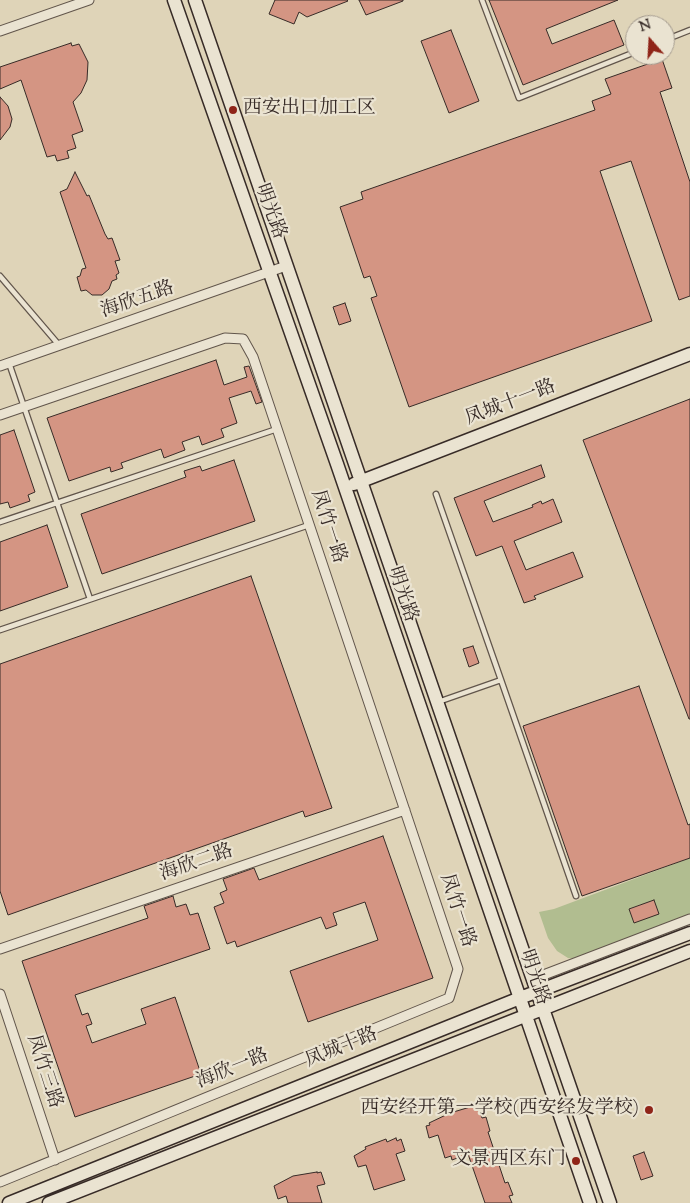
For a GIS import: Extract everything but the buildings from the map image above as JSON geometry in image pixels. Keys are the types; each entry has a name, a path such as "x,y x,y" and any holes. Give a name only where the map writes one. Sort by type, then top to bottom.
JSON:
{"main road":[{"name":"明光路","path":"174,0 345,488 590,1203"},
{"name":"明光路","path":"195,0 610,1203"},
{"name":"凤城十一路","path":"345,488 690,354"},
{"name":"凤城十路","path":"9,1203 520,998 535,985 690,933"},
{"name":"凤城十路","path":"50,1203 64,1200 690,951"}],"street":[{"path":"0,31 89,0"},
{"name":"海欣五路","path":"0,366 286,266"},
{"name":"凤竹一路","path":"0,416 226,338 243,339 253,357 458,969"},
{"name":"海欣二路","path":"0,950 405,810"},
{"path":"535,985 690,919"},
{"name":"海欣一路","path":"0,1182 449,998 458,969"},
{"name":"凤竹三路","path":"0,994 55,1160"}],"lane":[{"path":"482,0 519,98 625,56"},
{"path":"675,36 690,30"},
{"path":"0,276 59,345"},
{"path":"9,363 90,599"},
{"path":"0,522 277,428"},
{"path":"436,494 576,896"},
{"path":"0,630 309,525"},
{"path":"437,702 501,680"}],"green space":[{"path":"690,858 690,916 575,959 568,958 557,951 548,938 539,912 554,909","holes":["642,904 647,918 634,923 629,909"]}],"place":[{"name":"西安出口加工区","path":"233,110"},
{"name":"西安经开第一学校(西安经发学校)","path":"649,1110"},
{"name":"文景西区东门","path":"576,1161"}]}
